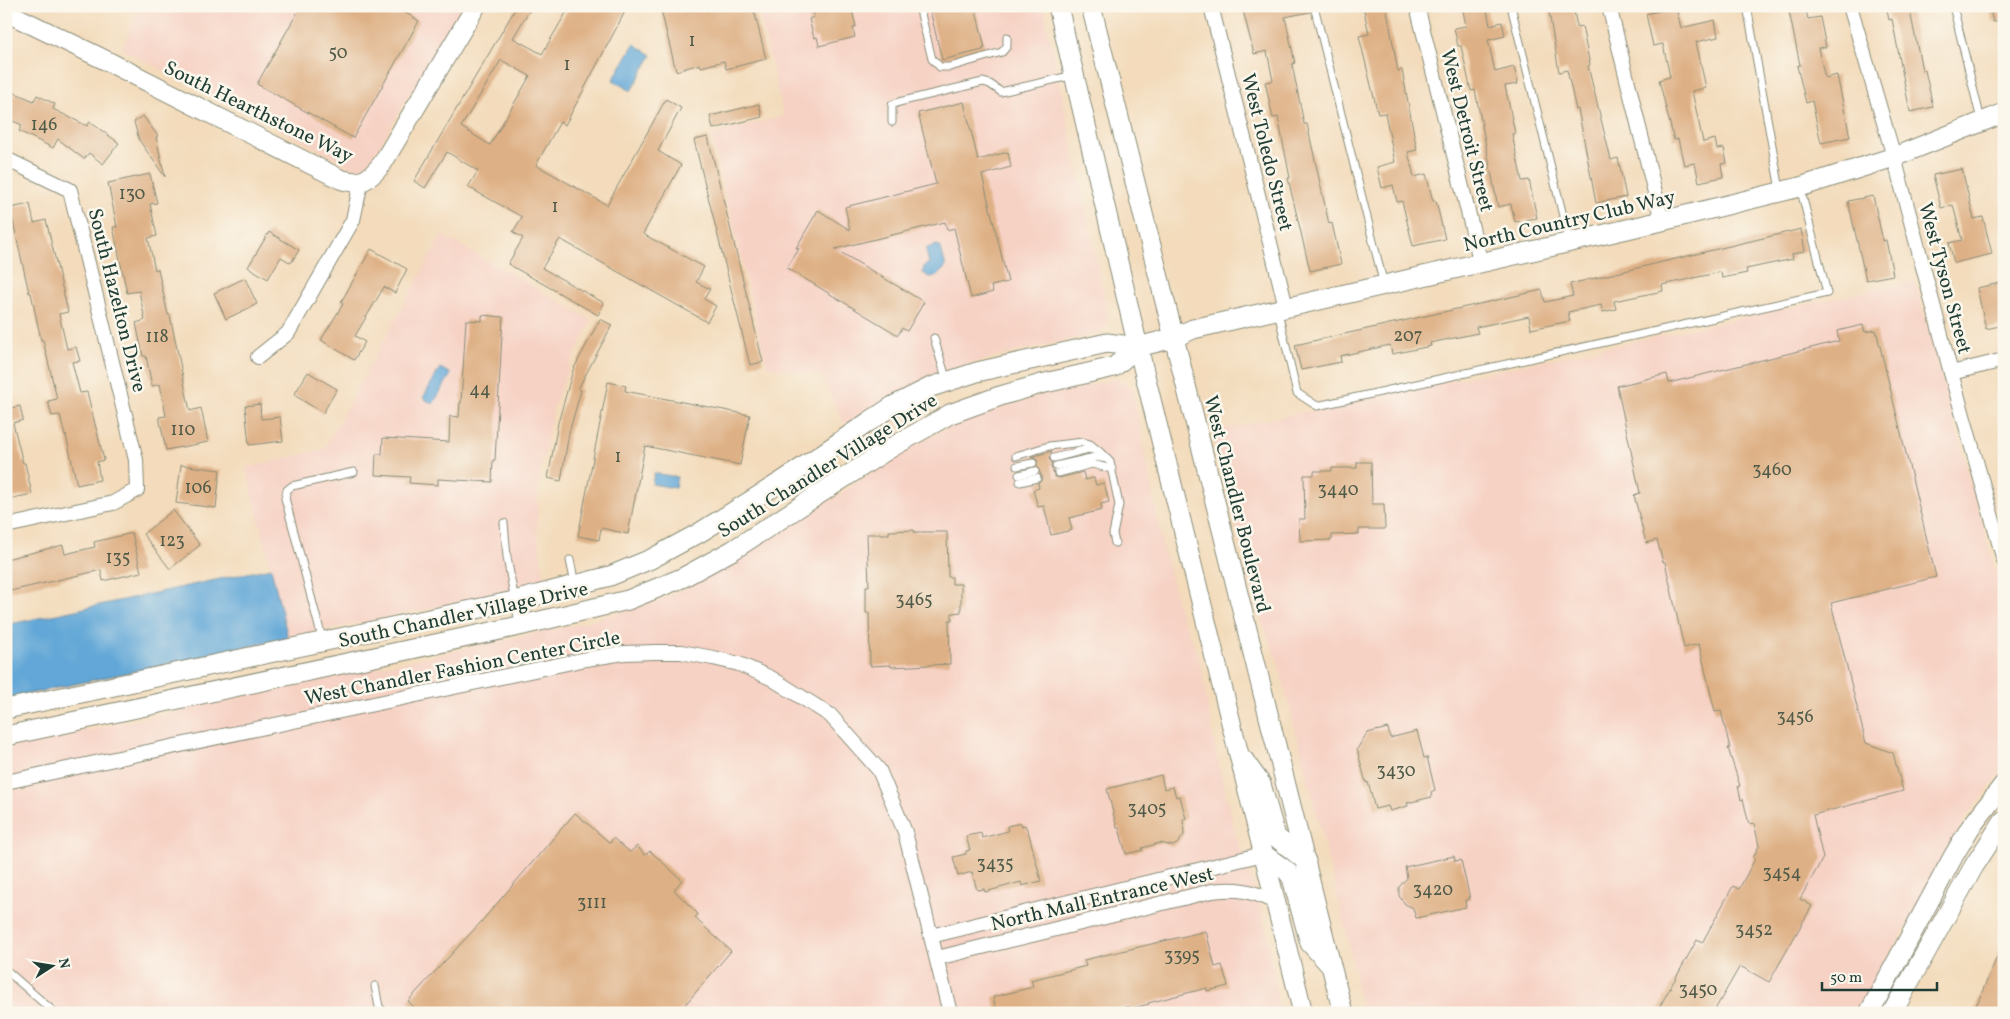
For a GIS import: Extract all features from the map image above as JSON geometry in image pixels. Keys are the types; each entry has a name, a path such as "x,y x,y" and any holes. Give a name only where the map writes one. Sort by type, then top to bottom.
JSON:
{"street":[{"path":"361,182 374,175 382,164 476,6"},
{"path":"1058,6 1138,347 1303,1013"},
{"name":"West Chandler Boulevard","path":"1091,6 1343,1013"},
{"name":"West Toledo Street","path":"1211,6 1282,308"},
{"name":"West Detroit Street","path":"1417,6 1481,264"},
{"path":"1609,6 1662,222"},
{"name":"West Tyson Street","path":"1850,6 1894,157 1951,372 2003,556"},
{"name":"South Hearthstone Way","path":"6,12 340,179 361,182 353,220 288,333 258,357"},
{"name":"North Country Club Way","path":"1138,347 1173,338 1193,329 1662,222 1800,187 1894,157 2004,113"},
{"name":"South Hazelton Drive","path":"6,159 70,190 136,460 137,490 114,503 6,526"},
{"name":"South Chandler Village Drive","path":"6,710 514,601 575,586 629,569 674,547 784,480 893,406 915,394 947,381 1003,366 1107,343 1138,347"},
{"name":"South Chandler Village Drive","path":"6,736 519,626 628,600 682,578 769,528 910,436 950,414 1041,384 1114,367 1138,347"},
{"path":"1951,372 2004,360"},
{"path":"947,381 966,408"},
{"name":"West Chandler Fashion Center Circle","path":"6,782 586,659 624,653 681,652 739,664 771,678 830,715 879,770 905,832 950,1013"},
{"path":"1237,750 1261,784 1276,837 1306,861"},
{"path":"1869,1013 1954,855 1970,828 2004,784"},
{"path":"1892,1013 1974,866 2004,820"},
{"path":"1263,854 1287,871 1292,878 1310,943 1332,968"},
{"name":"North Mall Entrance West","path":"931,936 1263,854"},
{"name":"North Mall Entrance West","path":"937,958 1212,891 1243,889 1256,892 1275,902"}],"lane":[{"path":"919,6 932,59 940,67 950,67 1002,52 1007,46 1007,37"},
{"path":"1314,6 1384,286"},
{"path":"1511,6 1569,243"},
{"path":"1747,6 1781,192"},
{"path":"1953,6 1982,123"},
{"path":"892,122 892,105 898,102 983,82 990,84 1001,92 1074,75"},
{"path":"1282,308 1297,394 1317,406 1827,293 1800,187"},
{"path":"934,338 947,381"},
{"path":"1016,456 1049,446 1083,442 1090,444 1100,452 1107,459 1112,469 1119,505 1113,534 1115,544"},
{"path":"1054,458 1088,449 1100,452"},
{"path":"1107,459 1095,457 1057,469 1092,464 1112,469"},
{"path":"1018,466 1033,463"},
{"path":"323,642 285,498 287,490 292,486 354,472"},
{"path":"1019,479 1036,474"},
{"path":"504,523 519,626"},
{"path":"570,560 575,586"},
{"path":"6,970 55,1013"},
{"path":"375,986 379,1006 385,1013"}],"shaded area":[{"path":"147,6 462,6 377,150 364,167 355,170 341,161 122,49 138,13"},
{"path":"757,6 1043,6 1107,309 1108,324 1100,333 1011,353 929,376 880,402 845,425 821,375 767,367 711,135 784,116"},
{"path":"442,235 592,320 571,362 554,406 538,485 537,532 545,584 288,638 246,468 324,449"},
{"path":"1915,281 2004,602 2004,769 1967,815 1858,1013 1362,1013 1348,938 1278,661 1259,614 1212,432"},
{"path":"1117,379 1131,387 1133,392 1161,538 1179,611 1199,656 1217,759 1236,835 1262,910 1280,1013 6,1013 6,748 579,624 630,610 667,597 727,567 916,444 954,424 1030,398"}],"water":[{"path":"634,44 652,55 631,91 613,80"},
{"path":"937,245 941,248 946,267 937,276 929,277 923,273 924,266 929,263 926,251 927,248"},
{"path":"440,368 451,374 433,404 423,398"},
{"path":"654,473 677,477 675,488 652,484"},
{"path":"271,568 288,638 6,699 6,625"}],"building":[{"path":"301,6 394,6 419,21 353,138 257,84"},
{"path":"517,6 532,6 513,38 542,54 570,6 628,6 565,125 560,122 536,165 607,205 666,99 681,108 658,151 681,165 643,234 704,267 696,282 710,289 704,299 716,306 707,322 560,239 542,268 604,303 598,315 508,264 523,238 513,232 522,217 468,187 478,171 447,152 425,188 414,181","holes":["501,60 530,76 490,145 461,127"]},
{"path":"660,6 706,6 707,11 727,6 753,6 766,59 726,69 724,61 701,67 700,64 676,71"},
{"path":"812,6 851,6 856,27 853,28 855,37 819,46 817,37 814,38 809,19 814,17"},
{"path":"929,6 975,6 985,48 942,60"},
{"path":"1242,6 1309,6 1310,12 1285,17 1295,63 1292,64 1304,124 1307,124 1329,224 1332,223 1341,264 1310,271 1288,178 1290,178 1278,117 1273,118 1265,82 1273,81 1267,51 1254,54"},
{"path":"1363,6 1386,6 1398,71 1402,70 1417,150 1408,152 1414,177 1426,174 1433,201 1436,201 1445,239 1413,246 1402,201 1397,202 1393,185 1382,188 1377,167 1395,162 1385,113 1378,114 1359,36 1369,34"},
{"path":"1462,6 1486,6 1490,25 1502,22 1505,36 1488,40 1495,72 1514,67 1518,84 1505,86 1515,133 1512,134 1522,181 1529,180 1537,218 1515,222 1511,204 1498,207 1475,90 1471,91 1461,46 1458,46 1454,28 1466,26"},
{"path":"1548,6 1573,6 1577,27 1582,26 1590,65 1588,66 1611,160 1618,158 1626,197 1596,203 1578,109 1576,110 1567,70 1559,72"},
{"path":"1788,6 1805,6 1808,19 1820,17 1826,47 1818,48 1825,78 1837,75 1850,137 1821,143 1812,101 1806,103 1797,66 1800,65"},
{"path":"1886,6 1909,6 1922,70 1925,70 1933,107 1910,112 1892,19 1889,20"},
{"path":"1989,6 2004,6 2004,20 1993,22"},
{"path":"1676,7 1681,28 1715,20 1718,37 1696,42 1706,88 1692,91 1703,142 1715,139 1717,149 1724,148 1727,163 1721,164 1723,177 1699,182 1695,163 1684,165 1678,139 1674,140 1659,80 1670,77 1663,44 1653,46 1646,14"},
{"path":"6,89 34,101 37,95 55,104 53,109 87,126 90,122 119,143 103,164 89,153 84,159 58,139 53,148 19,131 22,125 6,118"},
{"path":"964,102 978,160 1008,152 1011,167 982,175 1008,282 991,286 993,292 971,298 954,228 947,230 945,222 835,249 924,302 907,331 902,328 898,335 787,268 799,249 796,248 818,210 850,230 845,207 936,184 918,113"},
{"path":"759,104 762,117 713,129 710,116"},
{"path":"143,116 158,136 156,137 165,177 139,140 134,122"},
{"path":"708,137 763,362 750,365 694,140"},
{"path":"1962,169 1974,219 1983,217 1992,254 1954,263 1949,243 1962,240 1953,205 1941,208 1933,175"},
{"path":"150,174 157,203 150,204 157,236 148,238 155,270 158,269 168,315 170,315 190,411 201,408 208,442 166,450 159,417 166,416 160,384 152,386 146,356 143,356 136,323 145,320 139,291 127,293 113,227 117,227 108,183"},
{"path":"1873,196 1883,241 1886,240 1893,275 1866,280 1848,201"},
{"path":"30,204 34,223 46,220 68,312 59,314 67,349 76,347 80,361 72,362 80,393 87,392 104,460 97,462 100,480 77,485 60,415 52,416 48,401 57,399 31,293 29,293 10,208"},
{"path":"1801,229 1805,251 1792,254 1793,259 1746,269 1747,273 1722,278 1721,272 1662,285 1663,291 1614,301 1616,309 1603,312 1601,305 1568,312 1570,321 1531,329 1529,316 1476,327 1478,333 1430,343 1431,346 1392,354 1390,345 1340,356 1341,362 1301,370 1295,345 1542,290 1545,302 1573,296 1570,284"},
{"path":"269,232 299,250 291,263 281,257 268,279 248,267"},
{"path":"371,249 407,269 395,293 384,287 355,336 365,342 354,360 321,340 343,304 341,302"},
{"path":"245,278 257,304 226,319 214,293"},
{"path":"2004,282 2004,325 1986,329 1977,288"},
{"path":"482,315 503,317 495,460 493,460 492,482 438,479 438,485 409,483 410,477 375,475 376,454 382,454 383,438 449,442 450,416 459,417 461,403 466,320 482,321"},
{"path":"600,319 612,325 578,389 581,390 569,433 561,481 548,478 558,423 573,370"},
{"path":"1863,325 1865,332 1876,330 1936,577 1831,603 1866,743 1893,753 1903,791 1813,815 1823,858 1800,899 1812,906 1769,982 1740,966 1713,1013 1656,1013 1697,940 1702,943 1733,886 1739,889 1755,859 1753,858 1759,846 1754,823 1749,824 1743,799 1741,800 1738,786 1740,786 1728,748 1730,748 1721,711 1715,712 1699,644 1684,648 1665,562 1663,562 1657,540 1646,543 1634,495 1640,493 1617,386 1667,374 1669,383 1839,341 1837,331"},
{"path":"308,372 337,389 323,413 294,395"},
{"path":"608,382 626,386 625,391 750,415 740,465 645,446 628,534 601,528 599,540 578,536"},
{"path":"260,404 261,419 280,417 283,441 249,445 245,406"},
{"path":"20,406 23,420 13,423 32,494 9,499 6,488 6,409"},
{"path":"1052,451 1049,459 1052,463 1051,467 1055,477 1059,478 1083,472 1085,480 1094,478 1096,485 1104,483 1109,502 1101,504 1102,510 1069,518 1072,530 1051,535 1044,506 1038,507 1033,490 1039,488 1038,483 1042,477 1037,466 1037,460 1031,457"},
{"path":"1357,462 1371,462 1372,504 1384,504 1385,529 1359,529 1359,534 1332,535 1332,540 1300,541 1299,519 1305,519 1304,475 1314,475 1314,471 1332,471 1332,468 1357,468"},
{"path":"181,465 220,470 216,508 176,503"},
{"path":"173,510 200,545 170,569 143,534"},
{"path":"914,530 914,532 947,532 948,577 952,577 952,584 961,584 961,612 952,613 952,620 949,620 950,664 891,667 891,665 870,666 869,613 866,613 866,586 869,586 867,534 889,534 889,531"},
{"path":"132,533 141,572 103,581 101,570 6,592 6,559 63,545 65,554 95,547 94,542"},
{"path":"1388,728 1390,738 1417,731 1424,758 1427,757 1435,790 1431,792 1432,797 1407,803 1408,806 1390,811 1388,806 1375,809 1357,749 1367,733"},
{"path":"1161,775 1164,789 1173,787 1176,797 1180,796 1186,819 1183,819 1184,835 1173,846 1160,843 1126,854 1107,789"},
{"path":"575,813 610,843 613,838 630,852 637,846 645,855 650,851 682,880 674,890 698,914 695,918 731,951 678,1013 420,1013 408,1001 481,922"},
{"path":"1021,823 1022,826 1025,825 1029,834 1041,881 1022,886 1021,882 985,892 984,889 977,890 972,872 958,876 953,857 966,854 966,851 970,850 966,836 981,833 982,838 1008,831 1007,826"},
{"path":"1454,856 1455,861 1461,860 1470,899 1465,900 1466,907 1416,918 1413,908 1405,904 1399,896 1399,887 1407,878 1405,867"},
{"path":"1206,931 1215,967 1222,965 1228,986 1207,991 1207,988 1130,1009 1129,1006 1103,1013 997,1013 993,997 1033,987 1031,980 1086,966 1084,960"},
{"path":"2004,941 2004,1013 1973,1013"}]}
